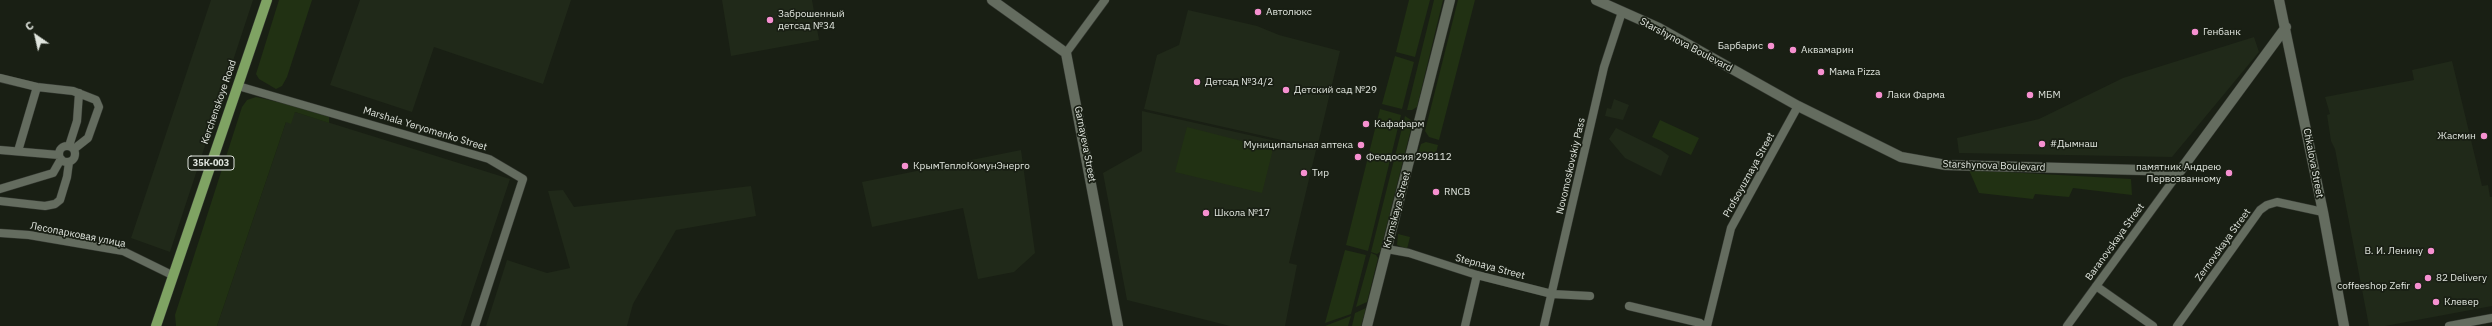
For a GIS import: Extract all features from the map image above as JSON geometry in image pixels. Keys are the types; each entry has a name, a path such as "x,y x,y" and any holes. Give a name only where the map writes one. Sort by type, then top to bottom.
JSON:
{"main road":[{"name":"Kerchenskoye Road","path":"156,326 172,275 267,0"}],"street":[{"path":"992,0 1066,53 1105,0"},
{"name":"Krymskaya Street","path":"1367,326 1450,0"},
{"name":"Starshynova Boulevard","path":"1596,0 1659,28 1798,106 1901,157 1943,165 2180,171"},
{"name":"Chkalova Street","path":"2279,0 2286,27 2323,212 2344,326"},
{"name":"Novomoskovskiy Pass","path":"1544,326 1604,66 1622,12"},
{"path":"2180,171 2286,27"},
{"name":"Garnayeva Street","path":"1066,53 1118,326"},
{"path":"0,78 37,87 59,88 79,93 96,100 99,107 88,138 72,147 62,148 67,177 60,200 55,204 45,206 0,201"},
{"name":"Marshala Yeryomenko Street","path":"238,86 489,159 523,179 476,326"},
{"path":"18,151 37,87"},
{"path":"0,150 18,151 63,159 75,157 72,147 77,122 79,93"},
{"name":"Profsoyuznaya Street","path":"1708,326 1731,228 1798,106"},
{"path":"0,189 53,173 63,159"},
{"name":"Baranovskaya Street","path":"2067,326 2180,171"},
{"name":"Zernovskaya Street","path":"2177,326 2260,210 2267,205 2277,202 2323,212"},
{"name":"Лесопарковая улица","path":"0,233 29,235 123,251 172,275"},
{"name":"Stepnaya Street","path":"1387,250 1409,254 1477,275 1552,294 1590,296"},
{"path":"1464,326 1477,275"},
{"path":"2096,286 2153,326"},
{"path":"1629,306 1700,323 1704,326"},
{"path":"2449,326 2492,318"}],"shaded area":[{"path":"211,0 253,0 170,252 131,238"},
{"path":"360,0 571,0 543,84 434,47 412,112 330,85"},
{"name":"Заброшенный детсад №34","path":"722,0 812,0 819,40 731,56"},
{"path":"1188,10 1257,26 1279,35 1340,51 1317,148 1144,109 1157,55 1179,45"},
{"path":"2254,37 2259,52 2172,157 1959,153 1957,138 2039,119 2123,78"},
{"path":"2452,61 2482,186 2488,185 2490,197 2492,197 2492,306 2385,326 2369,326 2335,149 2331,141 2327,115 2330,114 2325,97 2414,80 2412,70"},
{"path":"1614,99 1629,105 1623,120 1605,116 1607,108 1611,109"},
{"name":"Школа №17","path":"1142,111 1316,150 1289,263 1297,265 1285,326 1230,326 1127,300 1103,173 1142,151"},
{"path":"295,112 510,179 461,326 217,326 286,122"},
{"path":"1616,128 1661,150 1669,156 1661,176 1625,158 1609,139"},
{"path":"1021,150 1035,253 1014,272 978,279 963,208 872,227 862,182"},
{"path":"751,186 756,216 676,230 633,304 627,326 486,326 507,260 547,273 570,268 548,191 563,190 574,207"}],"green space":[{"path":"279,0 312,0 287,77 282,86 276,89 259,79 256,74"},
{"path":"1409,0 1430,0 1415,57 1396,52"},
{"path":"1434,0 1443,0 1417,107 1412,110 1407,110"},
{"path":"1458,0 1475,0 1439,140 1429,137 1425,131"},
{"path":"1395,56 1414,62 1402,109 1382,104"},
{"path":"256,97 296,106 329,116 329,123 295,112 291,124 286,122 217,326 176,326 175,315 242,107 247,100"},
{"path":"1380,109 1401,115 1368,251 1346,245"},
{"path":"1405,116 1411,120 1412,125 1380,252 1377,254 1371,252"},
{"path":"1660,120 1699,138 1691,155 1652,137"},
{"path":"1187,127 1273,149 1262,193 1175,172"},
{"path":"1426,142 1438,145 1436,153 1430,156 1418,153 1421,144"},
{"path":"1969,170 2131,179 2132,195 2073,188 2069,197 2035,194 2033,199 1979,193"},
{"path":"1398,234 1410,237 1407,249 1397,245"},
{"path":"1345,250 1366,255 1351,314 1325,323"},
{"path":"1371,253 1376,255 1378,258 1367,302 1356,307"},
{"path":"1366,308 1361,326 1352,326 1355,313"},
{"path":"1351,316 1348,326 1325,326"}],"place":[{"name":"Автолюкс","path":"1258,12"},
{"name":"Заброшенный детсад №34","path":"770,20"},
{"name":"Генбанк","path":"2195,32"},
{"name":"Барбарис","path":"1771,46"},
{"name":"Аквамарин","path":"1793,50"},
{"name":"Мама Pizza","path":"1821,72"},
{"name":"Детсад №34/2","path":"1197,82"},
{"name":"Детский сад №29","path":"1286,90"},
{"name":"Лаки Фарма","path":"1879,95"},
{"name":"МБМ","path":"2030,95"},
{"name":"Кафафарм","path":"1366,124"},
{"name":"Жасмин","path":"2484,136"},
{"name":"#Дымнаш","path":"2042,144"},
{"name":"Муниципальная аптека","path":"1361,145"},
{"name":"Феодосия 298112","path":"1358,157"},
{"name":"КрымТеплоКомунЭнерго","path":"905,166"},
{"name":"Тир","path":"1304,173"},
{"name":"памятник Андрею Первозванному","path":"2229,173"},
{"name":"RNCB","path":"1436,192"},
{"name":"Школа №17","path":"1206,213"},
{"name":"В. И. Ленину","path":"2431,251"},
{"name":"82 Delivery","path":"2428,278"},
{"name":"coffeeshop Zefir","path":"2418,286"},
{"name":"Клевер","path":"2436,302"}]}
